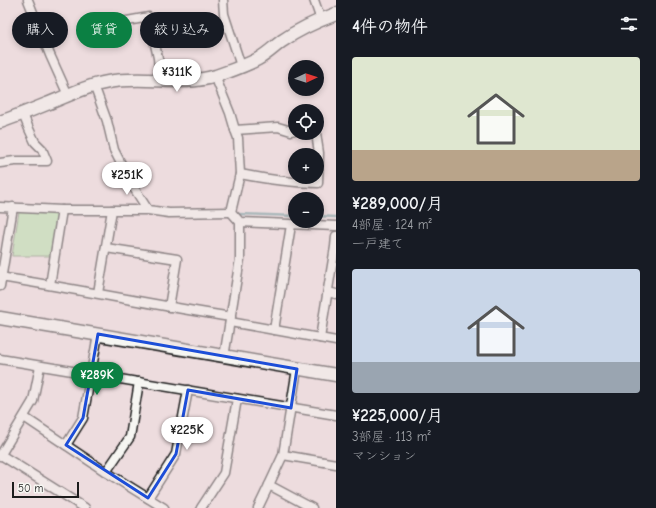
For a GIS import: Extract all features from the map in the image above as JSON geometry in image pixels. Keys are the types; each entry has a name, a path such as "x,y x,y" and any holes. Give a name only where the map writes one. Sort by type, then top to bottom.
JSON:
{"main road":[{"path":"0,122 94,85 107,82 138,79 183,81 199,80 215,76 256,60 304,27 336,14"},
{"path":"0,318 336,376"}],"street":[{"path":"28,0 68,95"},
{"path":"223,0 224,14 241,66"},
{"path":"314,0 321,20"},
{"path":"132,20 149,17 158,58 160,81"},
{"path":"215,76 238,138 240,174 231,212"},
{"path":"94,85 114,150 132,185 148,210"},
{"path":"0,163 15,161 47,161 42,149 35,142 23,114"},
{"path":"235,130 278,127 288,130"},
{"path":"240,174 298,183 318,183 319,153 317,140"},
{"path":"0,207 62,210 148,210 168,213 231,212 240,222 240,259 224,357"},
{"path":"0,286 13,207"},
{"path":"50,285 62,210"},
{"path":"98,293 112,210"},
{"path":"240,222 288,224"},
{"path":"324,225 336,226"},
{"path":"274,330 290,228"},
{"path":"320,338 332,293 336,236"},
{"path":"106,248 177,259 169,307"},
{"path":"1,277 98,293 274,330 336,341"},
{"path":"66,445 83,418 98,334"},
{"path":"0,359 336,416"},
{"path":"40,366 33,401 0,456 85,508"},
{"path":"258,508 284,455 298,369"},
{"path":"106,472 130,437 139,382"},
{"path":"148,498 176,454 188,390"},
{"path":"201,508 224,473 237,399"},
{"path":"24,417 106,472 164,508"},
{"path":"284,455 336,464"},
{"path":"268,485 312,508"}],"highlighted area":[{"path":"98,334 297,369 291,408 188,390 176,454 148,498 66,445 83,418"}],"green space":[{"path":"19,212 58,212 50,256 12,256"}],"waterway":[{"path":"239,214 288,216"},
{"path":"324,216 336,217"}]}
